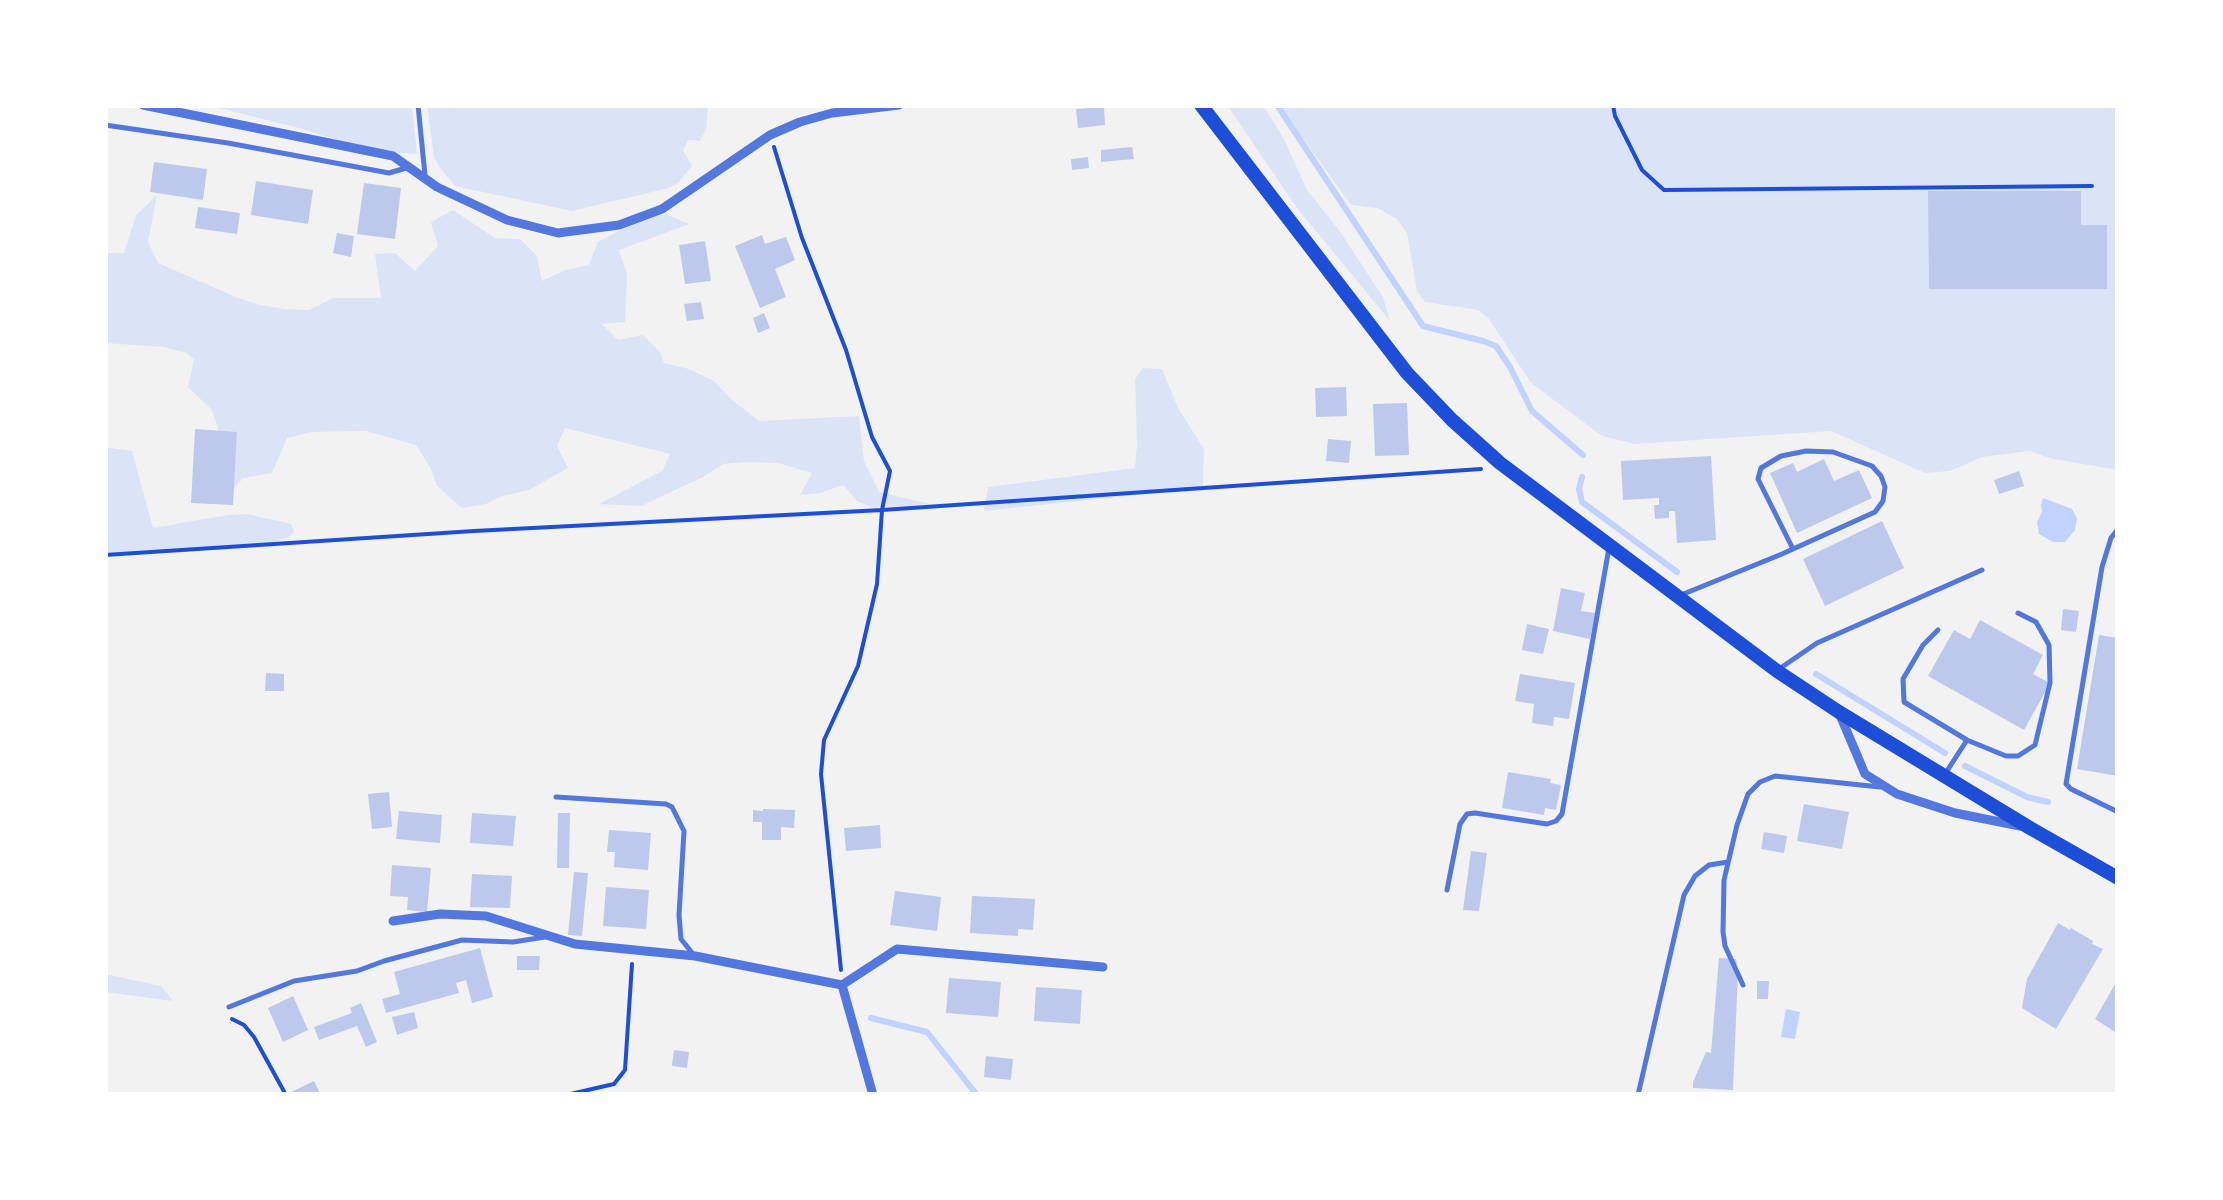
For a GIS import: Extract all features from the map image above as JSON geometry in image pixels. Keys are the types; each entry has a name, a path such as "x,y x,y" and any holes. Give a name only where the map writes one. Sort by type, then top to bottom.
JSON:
{"main road":[{"path":"1201,105 1407,372 1500,463 1839,712 2118,878"}],"street":[{"path":"143,105 393,156 437,186 507,220 558,233 619,225 662,208 770,134 800,122 832,113 899,105"},
{"path":"1839,712 1864,774 1897,794 1955,813 2030,828"},
{"path":"393,920 440,914 486,916 575,944 695,956 842,985 897,949 1103,968"},
{"path":"842,985 873,1095"}],"lane":[{"path":"418,105 426,178"},
{"path":"105,125 388,173 408,167"},
{"path":"1678,596 1793,549 1875,512 1883,502 1885,487 1872,466 1834,452 1806,451 1782,456 1761,468 1758,479 1793,549"},
{"path":"2118,529 2102,566 2066,784 2118,812"},
{"path":"1447,890 1460,824 1467,814 1547,824 1562,814 1610,546"},
{"path":"1777,670 1817,643 1982,570"},
{"path":"1938,630 1923,645 1903,679 1904,702 1967,740 2006,756 2018,756 2035,744 2050,683 2049,645 2036,622 2018,613"},
{"path":"1943,776 1967,740"},
{"path":"1743,985 1723,932 1724,880 1736,825 1748,794 1760,782 1775,776 1888,788"},
{"path":"556,797 672,807 684,831 681,939 695,956"},
{"path":"1638,1095 1684,895 1695,876 1709,865 1728,862"},
{"path":"229,1006 294,981 357,971 462,940 514,942 548,936"}],"path":[{"path":"1613,105 1642,170 1664,190 2092,186"},
{"path":"770,134 802,238 846,350 872,437 890,471 882,510 877,584 858,666 824,740 820,774 842,985"},
{"path":"105,555 882,510 1468,470 1500,463"},
{"path":"566,1095 614,1084 625,1070 633,950"},
{"path":"229,1006 224,1012 254,1037 286,1095"}],"shaded area":[{"path":"206,105 412,105 417,154 372,151"},
{"path":"427,105 708,106 706,130 700,141 688,140 683,150 692,166 679,182 669,188 572,211 455,186 434,157"},
{"path":"1227,105 1263,105 1284,139 1307,190 1383,297 1390,321 1297,208"},
{"path":"1279,105 2118,105 2118,470 2030,451 1982,457 1950,471 1925,473 1831,431 1635,444 1602,436 1531,383 1489,319 1478,310 1425,302 1417,291 1407,233 1397,219 1377,208 1351,205"},
{"path":"157,195 148,242 158,263 260,305 309,310 333,298 381,298 375,254 395,253 415,271 438,246 431,222 453,210 495,238 520,239 537,256 542,281 565,270 589,265 598,242 642,219 666,214 689,224 619,250 627,274 625,322 602,324 618,340 643,335 660,352 664,363 714,381 759,421 859,416 864,461 879,492 931,504 873,508 857,501 843,485 800,495 812,473 778,463 748,462 723,464 641,506 599,504 662,471 670,454 565,428 557,446 568,468 529,490 486,504 462,508 437,486 416,445 366,431 311,432 287,438 272,473 243,478 227,497 221,439 212,410 188,387 194,360 187,353 163,347 105,343 105,253 124,253 136,215"},
{"path":"1143,368 1162,369 1178,408 1204,449 1203,488 984,511 988,487 1135,468 1135,379"},
{"path":"105,447 132,451 153,528 248,514 291,524 294,532 271,543 117,556 105,553"},
{"path":"105,974 161,986 173,1001 105,992"}],"water":[{"path":"2043,498 2072,509 2077,518 2075,530 2065,542 2053,542 2039,534 2037,522"},
{"path":"1786,1009 1800,1012 1795,1039 1781,1037"}],"building":[{"path":"1104,107 1105,125 1078,128 1076,109"},
{"path":"1132,147 1134,159 1101,162 1101,150"},
{"path":"1088,157 1089,168 1072,170 1071,159"},
{"path":"154,162 207,169 203,200 150,192"},
{"path":"256,181 313,190 308,224 251,215"},
{"path":"364,183 401,188 395,239 357,234"},
{"path":"1928,191 2081,191 2081,225 2107,225 2107,289 1929,289"},
{"path":"198,207 240,213 237,234 195,228"},
{"path":"337,233 354,236 351,257 333,253"},
{"path":"762,235 765,244 786,237 795,260 775,269 786,297 760,308 735,246"},
{"path":"705,241 711,281 685,284 679,245"},
{"path":"701,302 704,319 687,321 684,304"},
{"path":"764,313 770,328 758,333 753,318"},
{"path":"1346,387 1347,416 1316,417 1315,388"},
{"path":"1407,403 1409,455 1375,456 1373,404"},
{"path":"195,429 237,432 233,505 191,503"},
{"path":"1328,439 1351,441 1349,463 1326,461"},
{"path":"1711,456 1716,540 1677,543 1675,511 1669,511 1669,518 1655,519 1654,505 1659,505 1659,498 1623,500 1621,461"},
{"path":"1824,459 1834,481 1859,470 1872,498 1797,533 1770,473 1793,463 1797,472"},
{"path":"2019,471 2024,486 1999,494 1994,480"},
{"path":"1882,521 1904,568 1825,606 1803,559"},
{"path":"1561,588 1585,593 1581,611 1595,613 1590,639 1553,631"},
{"path":"2063,609 2079,611 2076,632 2061,630"},
{"path":"1980,620 2043,655 2033,674 2050,683 2024,730 1928,676 1954,630 1970,639"},
{"path":"1527,624 1549,629 1543,654 1522,650"},
{"path":"2099,635 2118,638 2118,776 2077,769"},
{"path":"266,673 284,674 284,691 265,691"},
{"path":"1520,674 1575,683 1569,719 1554,717 1553,726 1532,723 1534,704 1515,701"},
{"path":"1508,772 1551,779 1550,783 1561,785 1556,810 1545,808 1544,815 1502,808"},
{"path":"389,792 392,827 372,829 368,794"},
{"path":"1804,804 1849,812 1842,849 1797,841"},
{"path":"753,810 795,810 794,828 781,827 781,840 762,840 762,822 753,822"},
{"path":"399,811 442,815 440,843 396,839"},
{"path":"472,813 516,816 513,846 470,843"},
{"path":"558,813 570,813 569,868 557,868"},
{"path":"880,825 881,848 846,851 844,828"},
{"path":"609,830 651,833 648,870 614,867 615,852 607,852"},
{"path":"1764,832 1787,836 1784,853 1761,849"},
{"path":"1471,851 1487,853 1479,911 1463,910"},
{"path":"392,865 431,868 427,912 407,910 408,897 390,896"},
{"path":"574,872 588,873 582,936 568,935"},
{"path":"472,874 512,876 510,908 470,907"},
{"path":"606,887 649,890 646,929 603,926"},
{"path":"895,891 941,897 937,931 890,925"},
{"path":"972,896 1035,899 1033,930 1018,929 1018,936 970,933"},
{"path":"2058,923 2103,949 2056,1029 2022,1008 2027,979"},
{"path":"480,948 493,997 472,1003 466,980 456,983 459,993 386,1013 382,999 400,994 394,972"},
{"path":"517,956 540,956 539,970 517,970"},
{"path":"1719,958 1736,959 1738,972 1733,1090 1693,1088 1706,1052 1711,1053"},
{"path":"949,978 1001,982 998,1017 946,1013"},
{"path":"2118,979 2118,1034 2095,1019"},
{"path":"1757,981 1769,981 1768,999 1757,999"},
{"path":"1036,987 1082,990 1080,1024 1034,1021"},
{"path":"293,996 308,1030 283,1042 268,1008"},
{"path":"361,1003 377,1042 366,1047 357,1026 319,1040 314,1027 352,1013 350,1008"},
{"path":"414,1012 418,1028 397,1035 392,1017"},
{"path":"674,1050 689,1052 687,1068 672,1066"},
{"path":"986,1056 1013,1059 1011,1080 984,1077"},
{"path":"314,1081 321,1095 285,1095"}],"waterway":[{"path":"1277,105 1423,326 1496,346 1532,411 1583,455"},
{"path":"1582,477 1582,502 1677,572"},
{"path":"1816,674 1945,753"},
{"path":"1965,766 2027,797 2048,802"},
{"path":"871,1018 927,1032 977,1095"}]}
